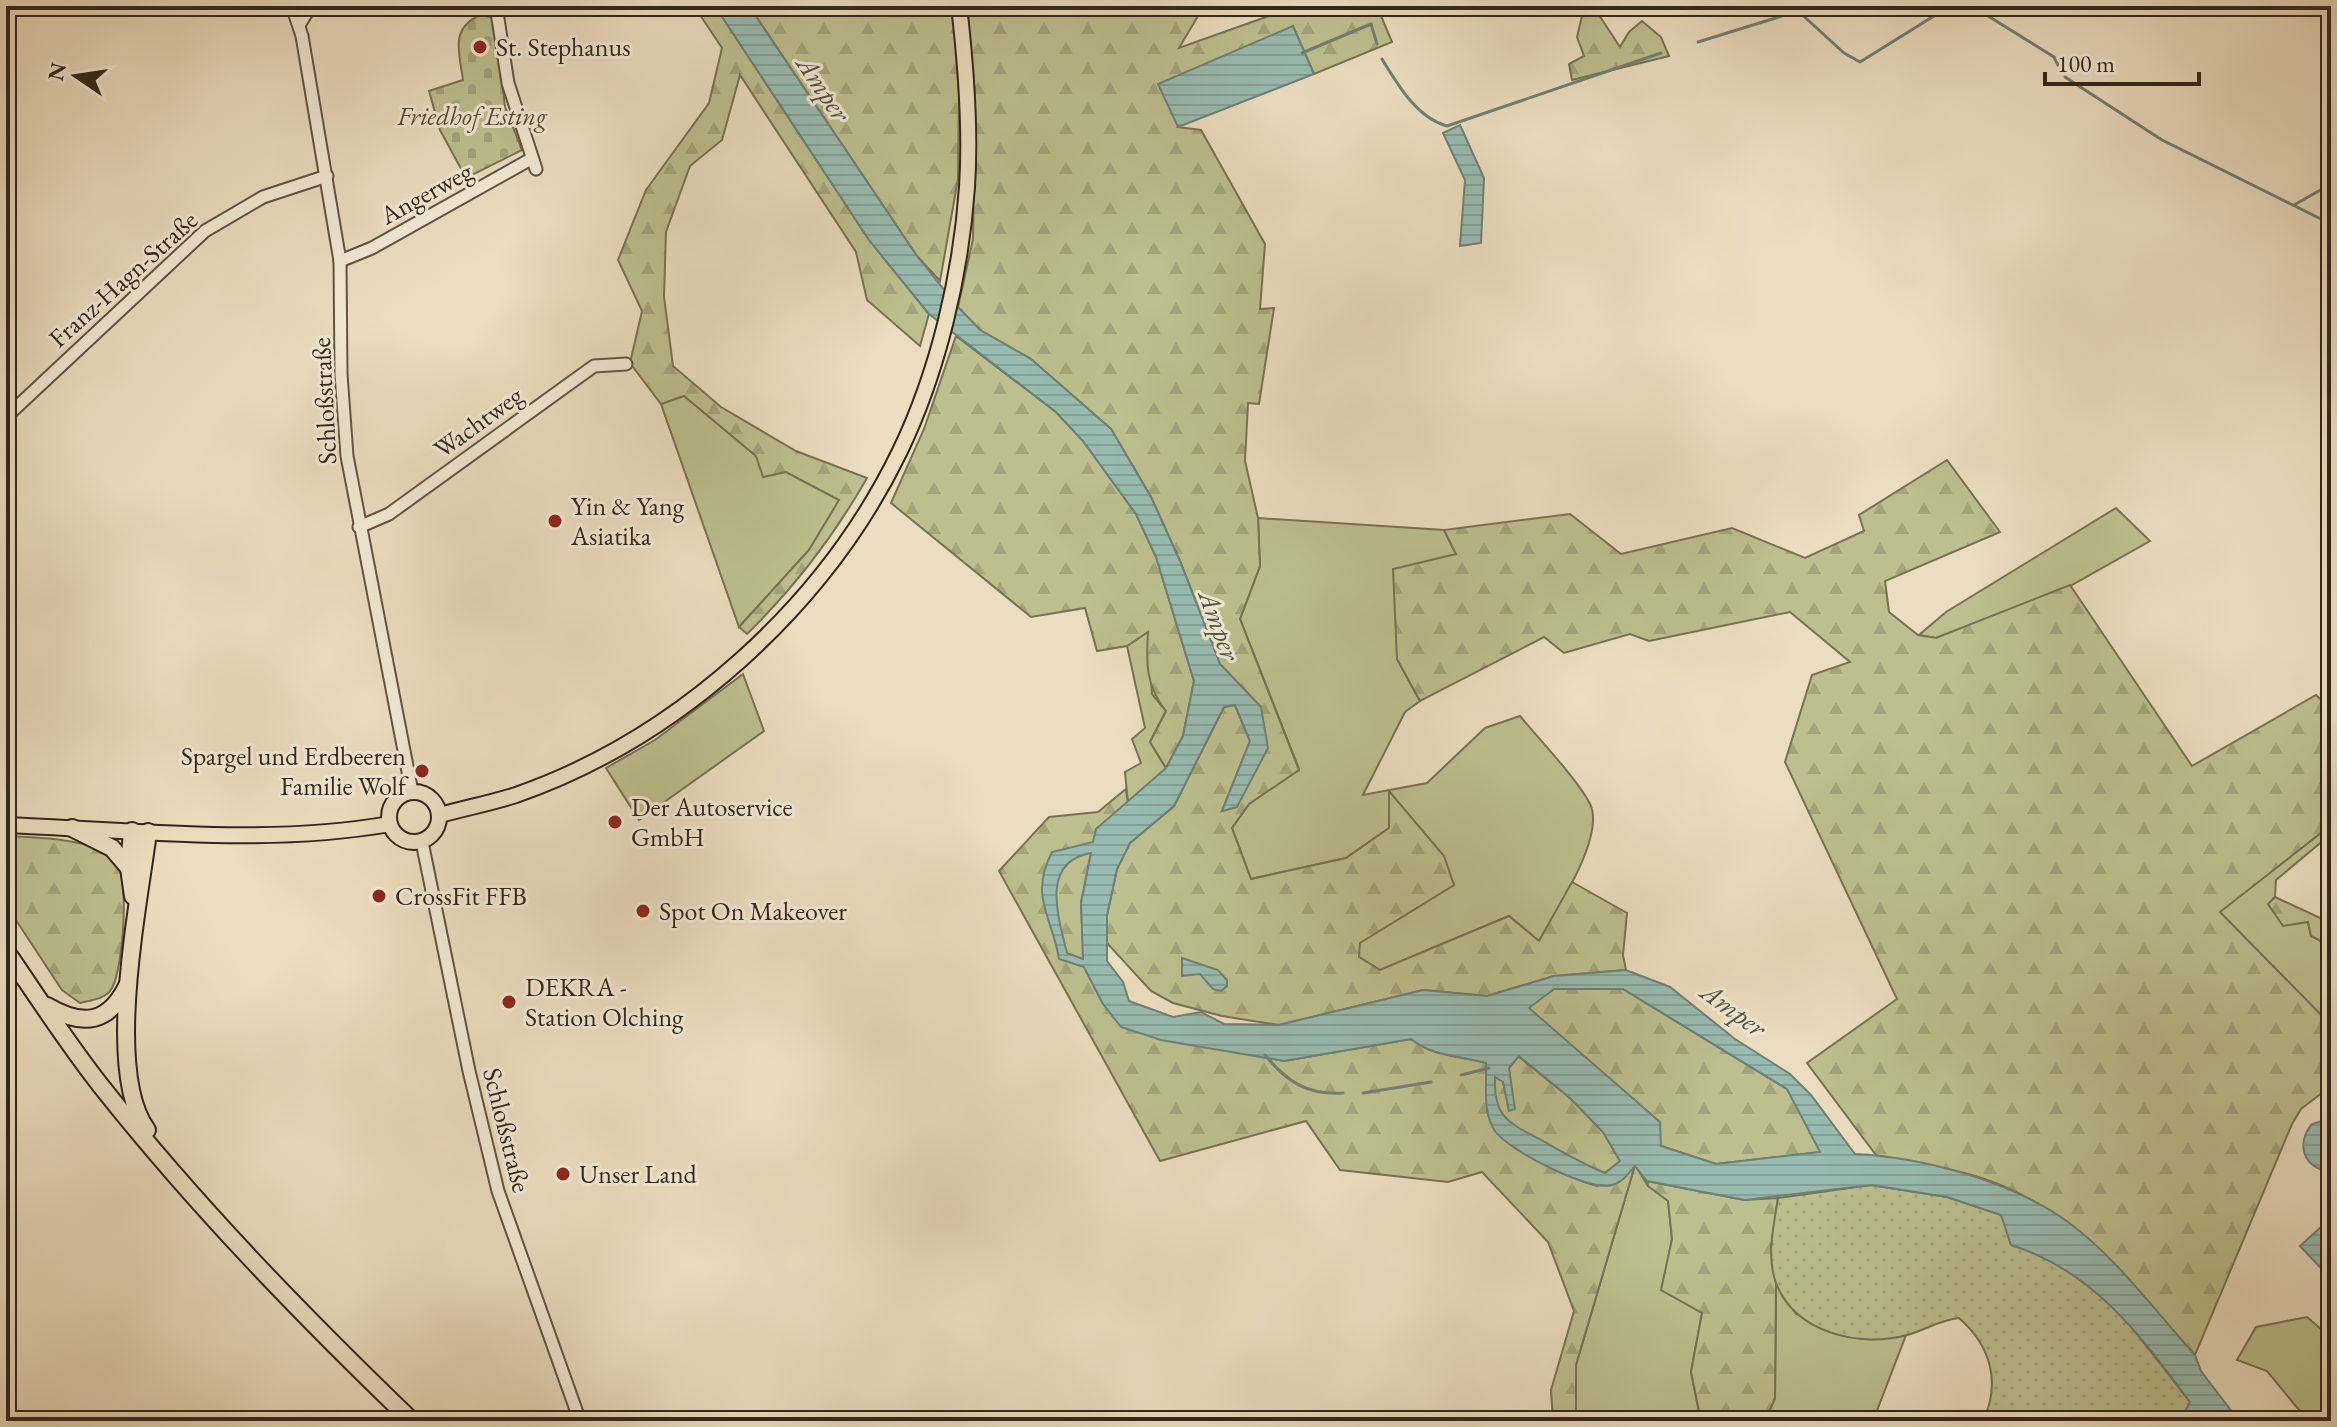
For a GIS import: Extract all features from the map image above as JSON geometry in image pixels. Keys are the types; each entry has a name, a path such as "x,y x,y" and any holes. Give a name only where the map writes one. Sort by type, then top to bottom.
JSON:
{"highway":[{"path":"72,828 112,848 129,868"},
{"path":"136,910 129,868 140,831"},
{"path":"140,831 130,979 128,1083 136,1111 149,1132 150,1147"},
{"path":"6,951 77,1054 150,1147 279,1290 412,1421"},
{"path":"43,1004 65,1017 92,1019 105,1015 116,1005 130,979"}],"main road":[{"path":"440,815 516,795 579,767 649,730 757,646 818,579 865,512 900,450 939,340 955,273 967,187 969,115 959,6"},
{"path":"412,792 433,800 440,815 435,831 422,842 398,838 390,824 393,803 412,792"},
{"path":"6,825 329,835 390,824"}],"street":[{"name":"Schloßstraße","path":"292,6 299,25 340,261 344,420 359,527 412,792"},
{"path":"299,25 311,6"},
{"name":"Angerweg","path":"340,261 372,248 533,164 508,83 496,6"},
{"name":"Franz-Hagn-Straße","path":"6,417 205,231 263,197 327,176"},
{"name":"Wachtweg","path":"359,527 389,514 594,366 626,364"},
{"name":"Schloßstraße","path":"422,842 469,1071 498,1191 580,1421"}],"green space":[{"path":"694,6 715,6 869,240 929,314 920,346 867,300 856,252 740,75 722,140 690,166 666,232 664,297 673,366 721,407 796,451 867,478 813,560 747,634 739,627 809,550 839,500 786,472 763,477 756,456 684,396 661,404 630,363 642,311 618,260 646,190 709,103 722,48"},
{"path":"749,6 953,6 959,94 958,179 940,281 917,256"},
{"path":"967,6 1204,6 1179,48 1297,6 1377,6 1392,42 1314,74 1293,26 1178,127 1201,130 1265,244 1260,309 1274,308 1259,404 1248,403 1245,461 1258,518 1260,566 1240,619 1299,770 1249,804 1232,828 1251,879 1346,858 1389,828 1389,791 1444,856 1454,885 1360,943 1359,957 1380,970 1509,916 1539,941 1572,882 1627,913 1623,955 1626,970 1554,976 1487,996 1423,990 1279,1025 1222,1016 1173,1003 1151,991 1106,942 1107,915 1117,869 1130,843 1174,806 1224,707 1235,705 1250,741 1222,811 1237,807 1261,707 1220,664 1151,497 1111,429 1031,359 980,330 958,307 973,239 975,94"},
{"path":"1597,12 1620,47 1629,32 1642,21 1661,37 1669,56 1572,80 1569,64 1584,56 1577,37 1582,16"},
{"name":"Friedhof Esting","path":"480,15 495,18 505,107 522,150 466,178 440,130 429,91 463,80 460,34 470,21"},
{"path":"956,336 1056,412 1083,441 1136,514 1156,557 1194,681 1183,736 1166,768 1150,742 1166,711 1151,683 1148,632 1127,646 1097,651 1085,608 1031,617 891,503 924,429"},
{"path":"683,395 756,456 840,500 809,550 739,627 661,404"},
{"path":"1947,460 2000,532 1885,581 1889,612 1918,635 1936,638 2070,585 2192,766 2316,695 2331,709 2331,825 2220,912 2331,1025 2331,1086 2301,1109 2292,1124 2195,1355 2103,1254 2050,1212 2021,1195 1977,1176 1876,1155 1807,1063 1897,999 1785,762 1812,675 1850,662 1790,612 1649,641 1630,634 1564,653 1544,637 1420,701 1397,659 1393,569 1456,554 1444,530 1570,514 1621,554 1732,528 1805,558 1864,531 1859,515"},
{"path":"2116,508 2150,541 2070,586 1936,638 1919,635 1946,612"},
{"path":"1258,518 1444,530 1456,554 1397,659 1420,701 1405,712 1363,795 1427,783 1485,728 1520,716 1577,784 1590,804 1593,818 1585,854 1539,941 1509,916 1380,970 1359,957 1359,943 1454,884 1390,792 1389,828 1346,858 1251,879 1232,828 1249,804 1299,769 1240,619 1260,566"},
{"path":"1148,631 1152,694 1166,711 1150,742 1166,768 1128,804 1125,772 1141,763 1132,739 1145,728 1127,646"},
{"path":"743,674 764,731 639,820 606,768 655,740"},
{"path":"1126,789 1128,804 1096,829 1081,903 1084,967 1103,1004 1246,1053 1284,1061 1411,1039 1438,1053 1487,1063 1487,1112 1538,1156 1566,1174 1597,1186 1635,1165 1576,1365 1576,1421 1553,1421 1551,1390 1574,1311 1548,1242 1482,1172 1448,1182 1340,1170 1306,1121 1160,1161 999,871 1049,817 1098,812"},
{"path":"2331,825 2331,834 2276,880 2275,897 2269,904 2308,922 2311,936 2331,946 2331,1025 2219,912"},
{"path":"6,836 78,843 114,857 122,881 124,921 116,978 106,995 80,1003 62,990 6,905"},
{"path":"2275,897 2331,923 2331,946 2311,936 2308,922 2283,926 2268,904"},
{"path":"1554,989 1623,989 1787,1089 1821,1152 1716,1164 1661,1146 1528,1008"},
{"path":"1518,1056 1570,1098 1603,1132 1620,1161 1605,1173 1543,1145 1502,1114 1494,1099 1495,1077 1503,1081 1509,1111 1509,1068"},
{"path":"1635,1165 1648,1186 1668,1200 1672,1239 1662,1290 1702,1313 1691,1372 1701,1421 1576,1421 1576,1365"},
{"path":"1647,1181 1744,1200 1778,1198 1771,1247 1776,1283 1775,1398 1765,1421 1701,1421 1691,1372 1702,1313 1661,1290 1672,1239 1668,1201 1648,1186"},
{"path":"1871,1185 1947,1197 2002,1215 2011,1245 2043,1255 2079,1276 2119,1311 2190,1402 2220,1421 1983,1421 1991,1393 1990,1366 1979,1341 1959,1318 1889,1339 1850,1337 1813,1325 1785,1300 1773,1273 1772,1240 1778,1198"},
{"path":"1776,1283 1796,1314 1859,1338 1906,1335 1873,1421 1765,1421 1775,1398"},
{"path":"2307,1317 2331,1338 2331,1421 2308,1421 2267,1371 2237,1360 2256,1327"}],"water":[{"path":"715,6 749,6 917,256 958,307 980,330 1031,359 1111,429 1151,497 1220,664 1261,707 1268,748 1237,807 1222,811 1250,741 1235,705 1224,707 1174,806 1130,843 1117,869 1107,915 1107,961 1123,982 1129,1001 1173,1017 1201,1012 1224,1024 1279,1025 1423,990 1487,996 1554,976 1626,970 1670,987 1735,1039 1790,1074 1811,1095 1855,1154 1909,1160 1966,1174 2021,1195 2068,1222 2119,1268 2195,1355 2201,1371 2239,1421 2220,1421 2207,1413 2196,1421 2180,1421 2190,1402 2153,1353 2091,1288 2040,1256 2011,1245 2001,1215 1947,1197 1871,1185 1745,1200 1647,1181 1635,1166 1612,1185 1586,1182 1532,1158 1495,1131 1488,1116 1486,1063 1437,1052 1411,1039 1284,1061 1161,1040 1121,1027 1103,1004 1084,967 1059,959 1044,906 1042,882 1052,852 1093,842 1096,829 1166,768 1183,736 1194,681 1156,557 1136,514 1083,441 1056,412 929,314 869,240","holes":["1091,853 1081,903 1083,959 1067,953 1056,894 1064,868 1075,858","1554,989 1623,989 1787,1089 1820,1152 1716,1164 1661,1146 1660,1122 1529,1008","1519,1056 1570,1098 1603,1132 1620,1161 1605,1173 1513,1124 1501,1111 1495,1091 1495,1077 1503,1082 1509,1111 1515,1109 1509,1068"]},
{"path":"1293,26 1314,74 1178,127 1158,84"},
{"path":"1460,125 1484,178 1481,243 1460,246 1465,180 1443,133"},
{"path":"1182,958 1218,970 1227,980 1227,986 1221,991 1213,989 1200,974 1182,976"},
{"path":"2331,1118 2331,1171 2314,1166 2303,1147 2312,1124"},
{"path":"2321,1227 2331,1238 2331,1279 2300,1246"}],"waterway":[{"path":"1698,42 1798,11 1844,53 1860,62 1950,6"},
{"path":"1972,6 2054,57 2058,65"},
{"path":"1302,53 1371,24 1377,44"},
{"path":"1382,59 1417,108 1447,126 1661,53"},
{"path":"2065,77 2162,140 2331,224"},
{"path":"2294,205 2331,184"},
{"path":"1265,1055 1281,1073 1299,1085 1319,1092 1343,1093"},
{"path":"1461,1075 1489,1068"},
{"path":"1363,1093 1431,1082"}],"place":[{"name":"St. Stephanus","path":"480,47"},
{"name":"Yin & Yang Asiatika","path":"555,521"},
{"name":"Spargel und Erdbeeren Familie Wolf","path":"422,771"},
{"name":"Der Autoservice GmbH","path":"615,822"},
{"name":"CrossFit FFB","path":"379,896"},
{"name":"Spot On Makeover","path":"643,911"},
{"name":"DEKRA - Station Olching","path":"509,1002"},
{"name":"Unser Land","path":"563,1174"}],"water label":[{"name":"Amper","path":"824,88"},
{"name":"Amper","path":"1220,625"},
{"name":"Amper","path":"1734,1009"}]}
